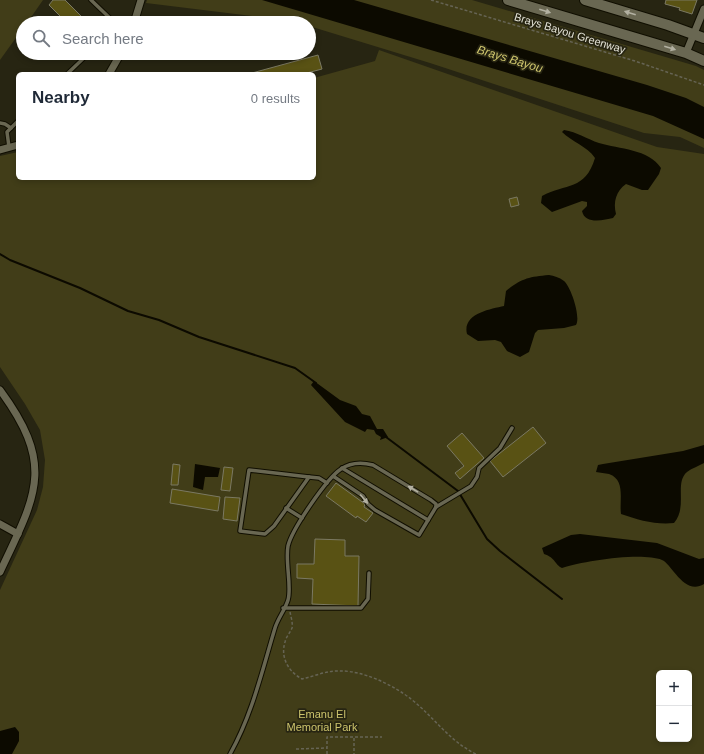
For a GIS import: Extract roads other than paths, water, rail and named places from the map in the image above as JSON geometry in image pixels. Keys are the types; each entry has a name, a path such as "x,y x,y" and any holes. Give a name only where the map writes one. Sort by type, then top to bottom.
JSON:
{"main road":[{"path":"508,0 686,53 704,61"},
{"path":"585,0 704,38"}],"street":[{"path":"136,16 141,0"},
{"path":"686,53 704,8"},
{"path":"110,72 117,60"},
{"path":"0,150 16,145"},
{"path":"0,390 23,425 36,466 31,502 0,572"},
{"path":"0,524 18,534"}],"lane":[{"path":"91,0 108,16"},
{"path":"69,72 82,60"},
{"path":"0,123 11,128"},
{"path":"9,147 7,132 16,123"},
{"path":"332,476 363,496 368,504 375,510 419,535 436,507 471,486 477,477 479,468 500,448 512,428"},
{"path":"230,754 257,692 276,626 288,600 288,544 302,518 332,476 342,468 364,462 373,464 431,500 436,504 436,507"},
{"path":"342,468 428,520"},
{"path":"309,477 274,526 265,534 240,531 249,470 319,478 327,483"},
{"path":"286,508 302,518"},
{"path":"283,608 361,608 368,599 369,573"}],"water":[{"name":"Brays Bayou","path":"262,0 354,0 647,85 686,98 704,107 704,139 653,116"},
{"path":"564,130 573,132 599,143 641,153 656,162 661,168 659,174 648,190 642,190 626,184 616,197 616,214 613,218 605,220 591,220 587,218 582,211 587,206 587,202 582,201 552,212 541,203 542,196 580,181 591,169 595,158 588,150 570,139 562,132"},
{"path":"549,275 564,281 570,289 576,309 576,325 564,328 538,330 535,333 529,352 520,357 507,351 501,342 495,340 478,341 467,334 467,327 473,317 485,311 504,306 506,291 517,283 526,279"},
{"path":"314,381 340,400 356,406 362,414 370,416 377,429 383,429 388,437 380,440 381,437 376,434 374,430 367,429 365,432 345,422 311,385"},
{"path":"704,445 704,463 687,472 681,482 680,510 674,523 647,522 621,514 621,491 618,481 609,474 596,472 598,465 683,451"},
{"path":"195,464 220,468 218,477 205,477 203,490 193,487"},
{"path":"580,534 657,543 699,559 704,558 704,584 697,587 690,586 679,578 666,563 662,560 653,558 612,558 562,568 551,557 544,554 542,548 571,535"},
{"path":"15,727 19,732 19,741 12,754 0,754 0,731"}],"waterway":[{"path":"0,254 10,260 80,288 128,311 159,320 199,337 295,368 316,383"},
{"path":"386,437 458,491 487,539 500,551 562,599"}],"park label":[{"name":"Emanu El Memorial Park","path":"322,720"}]}
